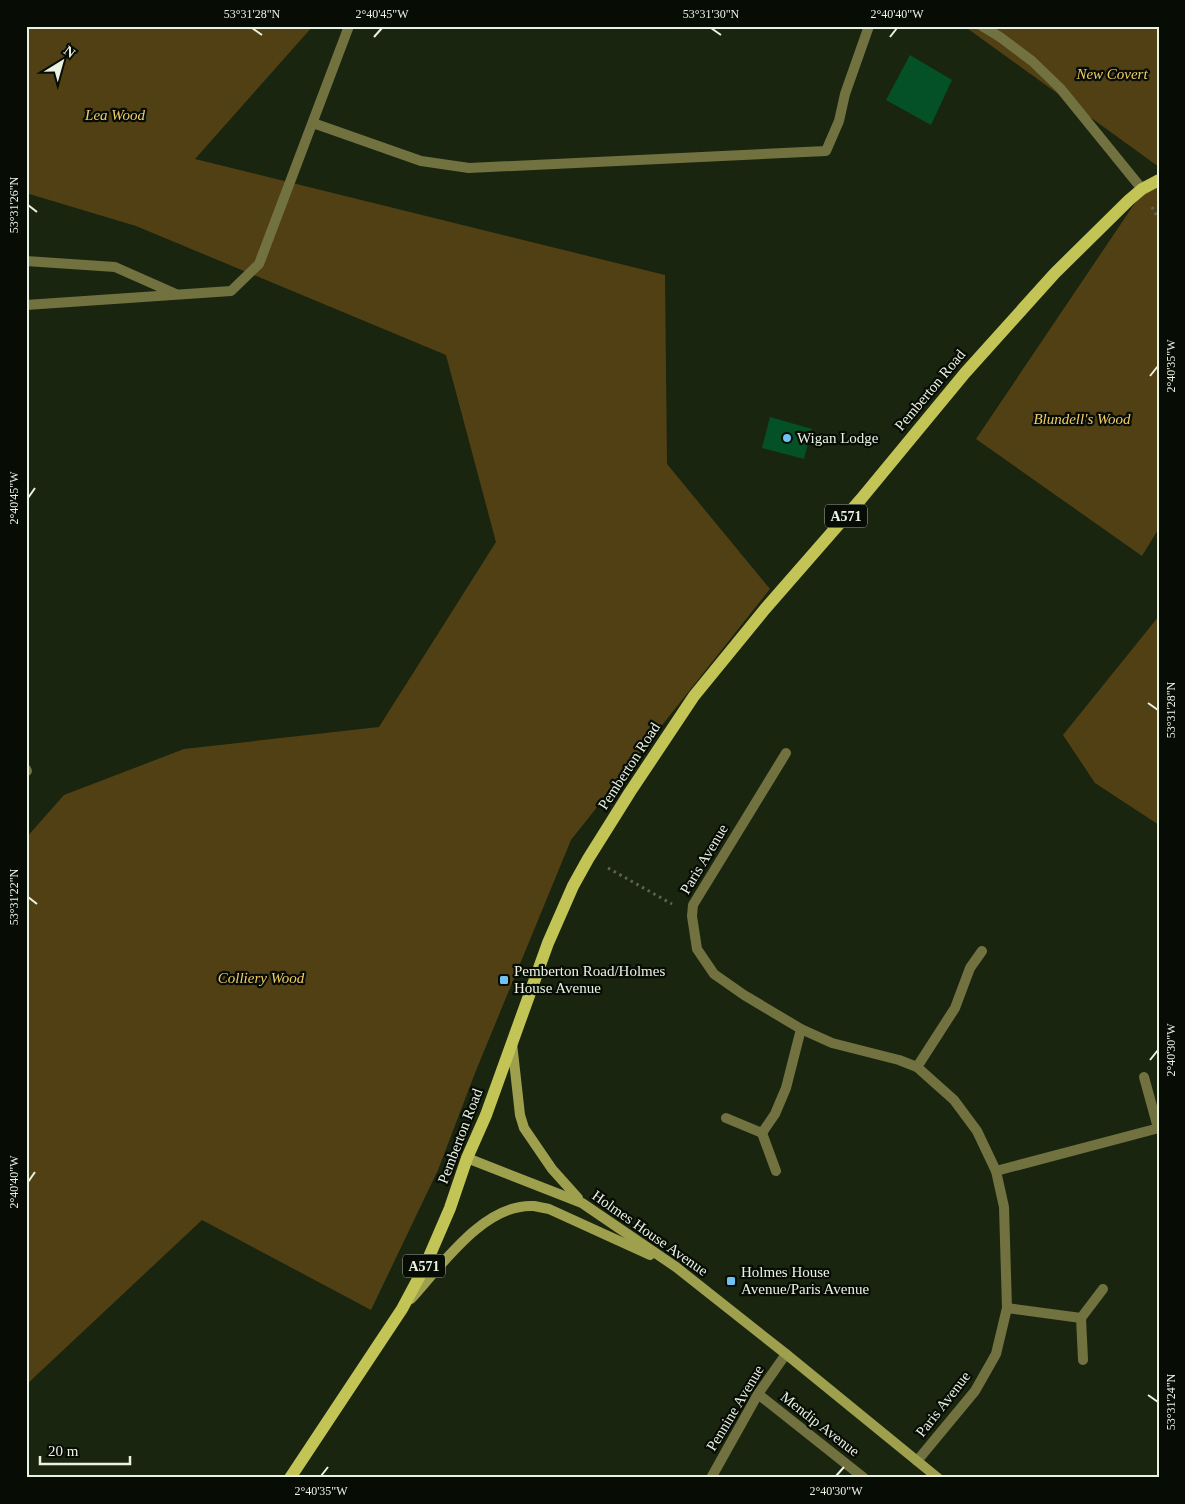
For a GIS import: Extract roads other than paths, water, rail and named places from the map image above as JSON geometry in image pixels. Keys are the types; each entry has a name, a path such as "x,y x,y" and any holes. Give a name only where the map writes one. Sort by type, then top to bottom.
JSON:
{"main road":[{"name":"Pemberton Road","path":"290,1478 402,1309 428,1258 450,1208 548,944 574,886 588,859 630,792 694,696 861,499 964,373 1055,273 1142,189 1159,180"},
{"path":"512,1043 520,1115 524,1128 552,1169 582,1202"},
{"name":"Holmes House Avenue","path":"467,1158 582,1202 676,1267 938,1478"},
{"path":"402,1309 461,1242 480,1226 498,1215 513,1209 534,1206 549,1209 676,1267"}],"street":[{"path":"26,305 231,291 260,264 349,26"},
{"path":"313,123 421,161 469,168 826,151 839,121 845,94 869,26"},
{"path":"982,26 1032,61 1060,88 1142,189"},
{"path":"26,262 115,267 177,295"},
{"name":"Paris Avenue","path":"786,753 693,905 692,916 697,949 714,974 744,995 801,1028 832,1043 899,1060 918,1067 954,1100 977,1131 996,1170 1004,1207 1007,1308 996,1354 975,1391 917,1461"},
{"path":"918,1067 955,1008 970,968 982,951"},
{"path":"762,1133 774,1114 786,1088 801,1028"},
{"path":"996,1170 1159,1127 1144,1077"},
{"path":"726,1118 762,1133 776,1171"},
{"path":"1083,1360 1081,1318 1103,1289"},
{"path":"1007,1308 1081,1318"},
{"name":"Pennine Avenue","path":"710,1478 758,1394 786,1354"},
{"name":"Mendip Avenue","path":"758,1394 864,1478"}],"place":[{"name":"Wigan Lodge","path":"787,438"},
{"name":"Pemberton Road/Holmes House Avenue","path":"504,980"},
{"name":"Holmes House Avenue/Paris Avenue","path":"731,1281"}],"park label":[{"name":"New Covert","path":"1112,74"},
{"name":"Lea Wood","path":"115,115"},
{"name":"Blundell's Wood","path":"1082,419"},
{"name":"Colliery Wood","path":"261,978"}]}
